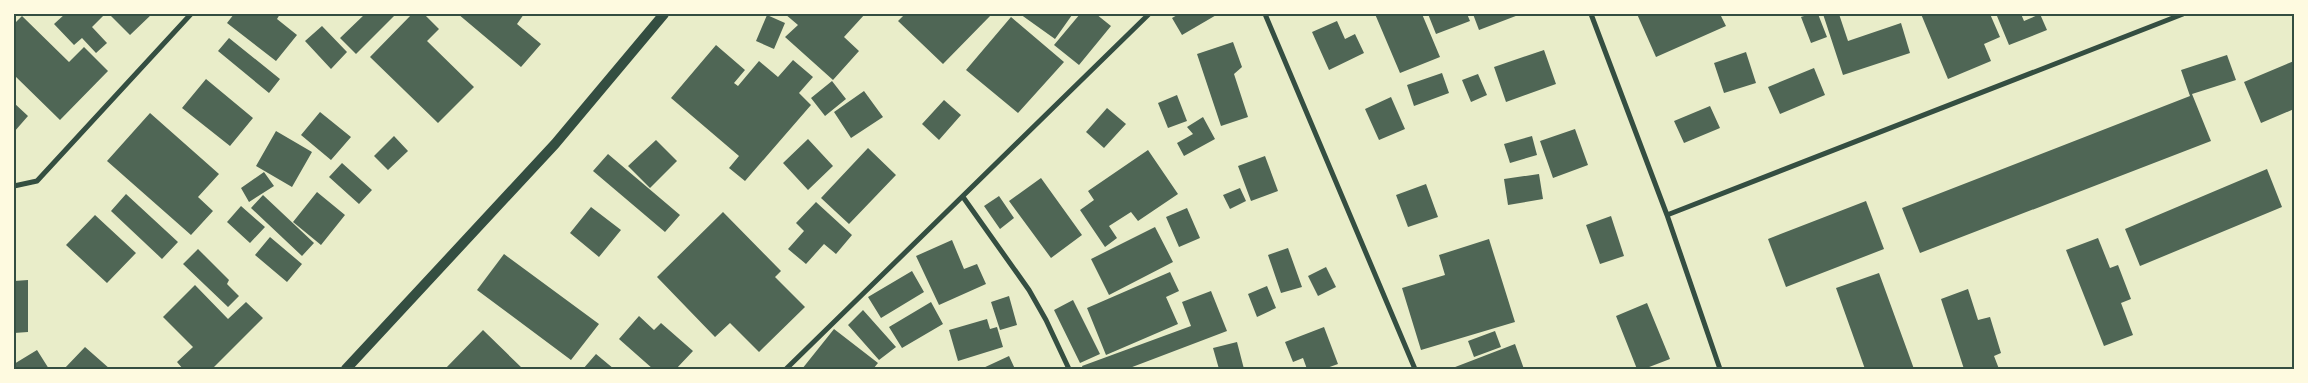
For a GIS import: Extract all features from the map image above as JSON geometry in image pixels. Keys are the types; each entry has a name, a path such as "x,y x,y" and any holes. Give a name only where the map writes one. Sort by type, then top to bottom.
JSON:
{"main road":[{"path":"346,369 555,144 664,14"}],"street":[{"path":"14,186 37,181 191,14"},
{"path":"786,369 1149,14"},
{"path":"1265,14 1415,369"},
{"path":"1591,14 1667,215 1720,369"},
{"path":"1667,215 2183,14"},
{"path":"963,197 1029,290 1046,320 1069,369"}],"building":[{"path":"65,14 105,14 92,27 107,43 96,53 82,38 74,45 54,24"},
{"path":"109,14 152,14 130,35"},
{"path":"234,14 280,14 277,19 297,35 276,61 227,23"},
{"path":"365,14 396,14 356,54 340,38"},
{"path":"412,14 424,14 439,29 427,41 474,87 438,123 370,57"},
{"path":"458,14 524,14 517,24 541,44 521,67"},
{"path":"785,14 865,14 844,37 859,51 833,80 785,37 798,25"},
{"path":"905,14 992,14 943,64 898,21"},
{"path":"1020,14 1070,14 1072,15 1055,39"},
{"path":"1080,14 1096,14 1111,26 1079,65 1054,45"},
{"path":"1179,14 1218,14 1182,35 1172,18"},
{"path":"1375,14 1422,14 1440,57 1400,73"},
{"path":"1428,14 1467,14 1470,21 1436,34"},
{"path":"1473,14 1521,14 1479,30"},
{"path":"1637,14 1720,14 1726,26 1656,57"},
{"path":"1818,14 1827,37 1811,43 1801,17"},
{"path":"1823,14 1839,14 1848,41 1901,23 1910,53 1843,75"},
{"path":"1921,14 1990,14 2000,37 1984,44 1991,61 1948,79"},
{"path":"2021,14 2024,21 2040,14 2047,30 2009,45 1997,16"},
{"path":"767,15 785,23 774,49 756,41"},
{"path":"22,16 69,62 84,47 108,71 60,120 14,75 14,24"},
{"path":"1011,17 1064,62 1018,113 966,70"},
{"path":"1337,21 1345,39 1355,34 1364,53 1329,70 1312,32"},
{"path":"322,26 347,52 331,69 305,41"},
{"path":"229,38 280,79 269,93 218,51"},
{"path":"1233,42 1242,67 1234,74 1248,117 1221,126 1197,54"},
{"path":"716,45 745,70 734,83 738,86 759,61 778,77 793,60 813,77 799,93 811,105 745,181 729,168 739,156 671,98"},
{"path":"1544,50 1556,84 1506,102 1494,67"},
{"path":"1746,52 1756,83 1724,93 1714,63"},
{"path":"2227,55 2236,80 2192,94 2211,141 1920,253 1902,208 2190,96 2181,70"},
{"path":"2294,61 2294,109 2261,123 2244,82"},
{"path":"1814,68 1825,95 1780,114 1768,87"},
{"path":"1442,73 1449,93 1414,106 1407,85"},
{"path":"1478,74 1487,95 1471,102 1462,80"},
{"path":"206,79 253,118 230,146 182,108"},
{"path":"832,81 846,99 825,116 811,98"},
{"path":"864,91 883,117 851,138 834,112"},
{"path":"1177,95 1187,121 1168,128 1158,103"},
{"path":"1391,97 1405,129 1379,140 1365,109"},
{"path":"944,100 961,115 939,140 922,124"},
{"path":"14,103 28,116 14,132"},
{"path":"1710,106 1720,128 1684,143 1674,121"},
{"path":"1107,108 1126,124 1104,148 1086,132"},
{"path":"320,112 351,137 331,160 301,135"},
{"path":"150,113 219,174 198,197 213,211 191,235 107,161"},
{"path":"1203,117 1215,139 1184,156 1177,143 1193,134 1187,127"},
{"path":"1575,129 1588,165 1553,178 1540,141"},
{"path":"276,131 312,152 292,187 256,166"},
{"path":"394,136 408,151 388,170 374,156"},
{"path":"1532,136 1537,155 1510,163 1504,144"},
{"path":"808,139 833,166 808,190 783,163"},
{"path":"656,140 677,161 650,188 628,166"},
{"path":"868,148 896,175 849,224 821,198"},
{"path":"1148,150 1178,194 1138,221 1131,212 1109,226 1117,238 1105,247 1080,210 1094,200 1088,191"},
{"path":"608,154 680,215 665,232 593,171"},
{"path":"1265,156 1278,191 1251,201 1238,166"},
{"path":"342,163 372,190 359,204 329,177"},
{"path":"2267,169 2282,207 2140,266 2125,229"},
{"path":"264,172 274,186 249,202 241,188"},
{"path":"1539,174 1543,199 1508,205 1504,179"},
{"path":"1041,178 1082,235 1051,258 1009,201"},
{"path":"1426,184 1438,217 1408,227 1396,195"},
{"path":"1240,188 1246,201 1230,209 1223,195"},
{"path":"317,192 345,215 321,245 293,222"},
{"path":"126,194 178,242 162,259 111,211"},
{"path":"263,195 314,243 302,256 251,208"},
{"path":"999,196 1014,218 1000,229 984,206"},
{"path":"1866,201 1884,249 1786,287 1768,239"},
{"path":"816,202 852,235 836,254 824,244 806,264 788,249 804,231 796,223"},
{"path":"241,206 265,227 250,243 227,222"},
{"path":"591,207 621,230 599,257 570,233"},
{"path":"1187,208 1200,238 1179,247 1166,217"},
{"path":"723,212 781,271 775,277 805,307 759,352 730,323 715,337 657,277"},
{"path":"95,215 136,253 107,283 66,245"},
{"path":"1611,216 1624,256 1600,264 1586,225"},
{"path":"1155,227 1173,262 1109,295 1091,259"},
{"path":"270,237 302,264 287,282 255,255"},
{"path":"2098,238 2110,268 2118,265 2131,299 2121,303 2133,335 2104,346 2066,250"},
{"path":"1489,239 1515,322 1421,350 1402,288 1445,275 1439,255"},
{"path":"952,240 964,269 977,264 986,284 939,305 916,256"},
{"path":"1288,248 1302,287 1281,293 1268,255"},
{"path":"198,249 229,280 227,284 239,296 228,307 183,264"},
{"path":"504,254 599,324 571,360 477,290"},
{"path":"1326,267 1336,287 1318,296 1308,276"},
{"path":"912,271 924,292 881,318 868,297"},
{"path":"1170,272 1179,291 1166,297 1178,324 1106,355 1087,308"},
{"path":"1879,273 1914,369 1865,369 1836,288"},
{"path":"28,280 28,332 14,333 14,281"},
{"path":"195,285 228,319 246,302 263,318 212,369 183,369 177,362 193,347 163,317"},
{"path":"1267,286 1276,308 1257,317 1248,294"},
{"path":"1968,289 1978,320 1990,317 2001,353 1994,356 1999,369 1964,369 1941,299"},
{"path":"1211,291 1227,331 1127,369 1083,369 1082,366 1191,326 1182,302"},
{"path":"1009,296 1017,325 1000,330 991,302"},
{"path":"1073,300 1100,354 1080,363 1054,310"},
{"path":"931,302 943,324 902,348 889,327"},
{"path":"1647,303 1670,359 1644,369 1637,369 1616,316"},
{"path":"863,310 896,347 879,360 848,325"},
{"path":"639,316 654,330 661,323 693,351 676,369 653,369 619,339"},
{"path":"987,319 990,329 997,327 1003,347 958,361 949,330"},
{"path":"1324,327 1338,364 1324,369 1307,369 1303,358 1293,362 1285,342"},
{"path":"834,329 878,363 873,369 802,369"},
{"path":"483,330 523,369 445,369"},
{"path":"1495,331 1501,347 1474,357 1468,341"},
{"path":"1237,342 1244,369 1219,369 1213,348"},
{"path":"1515,344 1524,369 1450,369"},
{"path":"85,347 110,369 64,369"},
{"path":"37,350 49,369 14,369 14,364"},
{"path":"596,354 614,369 583,369"},
{"path":"1009,356 1015,369 981,369"}]}
